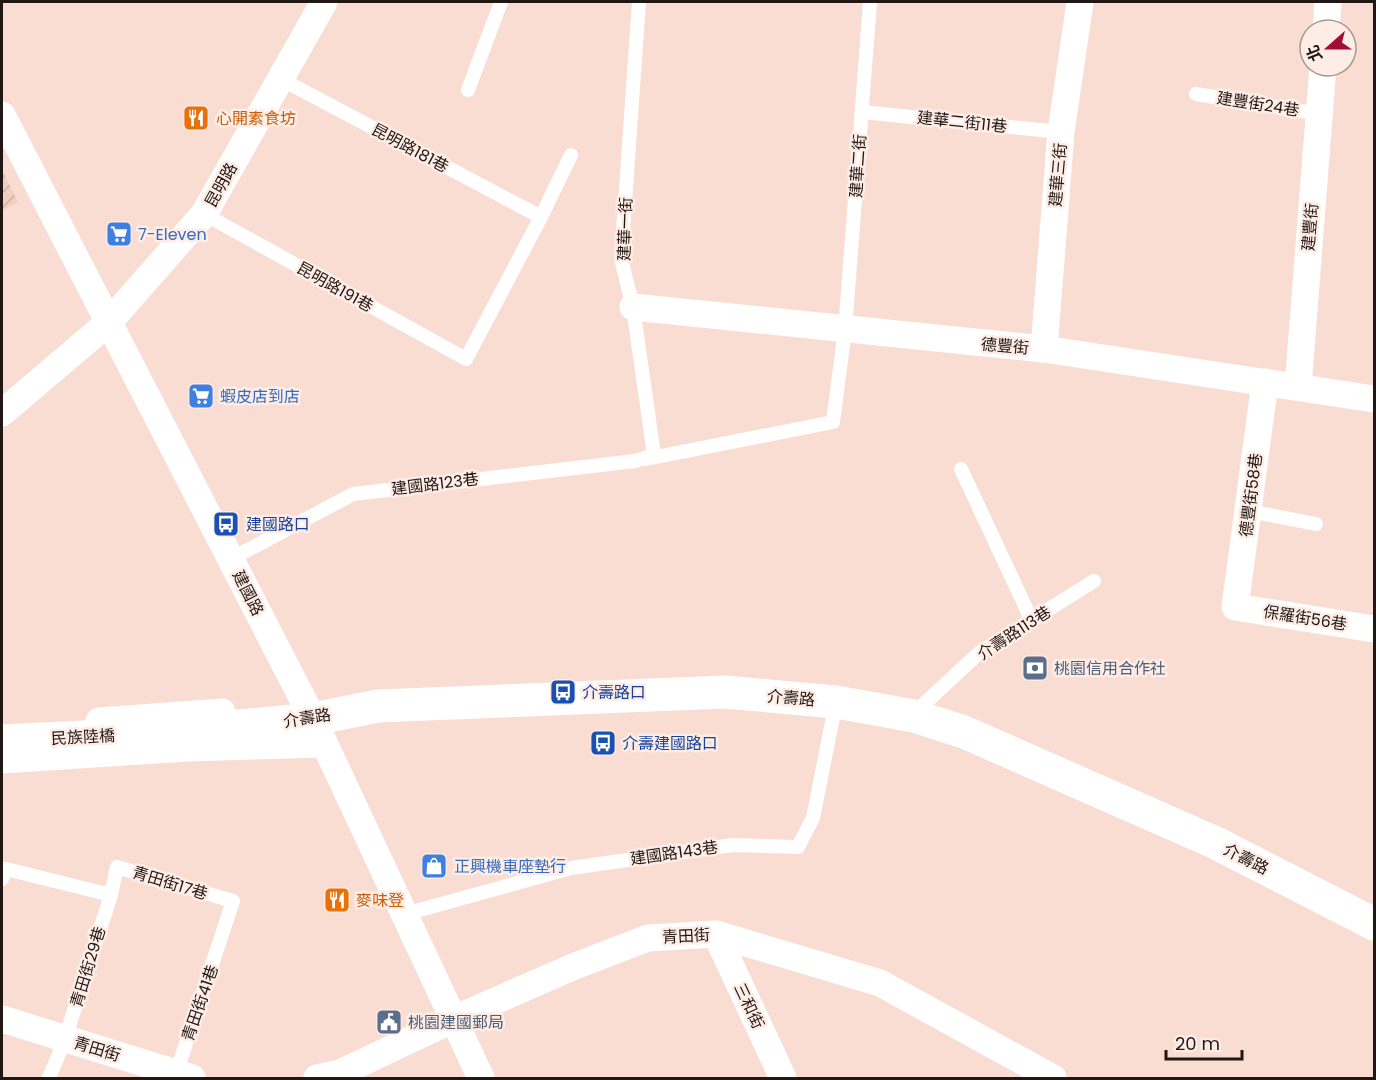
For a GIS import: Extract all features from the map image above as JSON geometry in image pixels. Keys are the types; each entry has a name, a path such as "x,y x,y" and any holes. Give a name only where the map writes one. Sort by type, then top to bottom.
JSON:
{"street":[{"name":"昆明路","path":"2,413 109,322 204,214 324,2"},
{"name":"建華三街","path":"1044,350 1062,132 1080,2"},
{"path":"1327,18 1328,2"},
{"name":"建豐街","path":"1298,387 1322,78"},
{"name":"建國路","path":"2,115 315,723 482,1078"},
{"name":"德豐街","path":"633,307 1044,350 1374,399"},
{"name":"德豐街58巷","path":"1235,607 1265,382"},
{"name":"保羅街56巷","path":"1235,607 1374,629"},
{"name":"介壽路","path":"2,760 187,748 315,723 378,706 725,692 836,702 914,717 964,732 1216,843 1374,924"},
{"name":"介壽路","path":"2,729 164,716 315,723"},
{"name":"介壽路","path":"164,733 315,723"},
{"name":"民族陸橋","path":"2,741 164,733"},
{"name":"青田街","path":"316,1078 340,1073 454,1019 575,966 648,938 716,934 880,983 1053,1078"},
{"name":"三和街","path":"716,934 783,1078"},
{"name":"青田街","path":"2,1019 181,1077"}],"lane":[{"path":"468,90 501,2"},
{"name":"建華一街","path":"639,2 621,259 633,307 654,455"},
{"name":"建華二街","path":"635,461 833,422 845,330 870,2"},
{"path":"1073,2 1080,2"},
{"name":"昆明路181巷","path":"279,78 541,217"},
{"name":"建豐街24巷","path":"1196,94 1320,114"},
{"name":"建華二街11巷","path":"862,112 1062,132"},
{"path":"541,217 571,154"},
{"name":"昆明路191巷","path":"204,214 466,359 541,217"},
{"name":"建國路123巷","path":"231,559 353,494 635,461 654,455"},
{"path":"961,469 1032,621"},
{"path":"1249,511 1316,524"},
{"name":"介壽路113巷","path":"914,717 924,704 980,653 1094,581"},
{"name":"建國路143巷","path":"405,914 571,868 733,845 798,847 813,818 836,702"},
{"name":"青田街17巷","path":"2,879 6,869 111,895 117,867 232,901 224,932"},
{"name":"青田街29巷","path":"49,1078 65,1039 111,895"},
{"name":"青田街41巷","path":"181,1077 224,932"}],"shaded area":[{"path":"2,170 18,202 2,211"}],"place":[{"name":"心開素食坊","path":"196,118"},
{"name":"7-Eleven","path":"119,234"},
{"name":"蝦皮店到店","path":"201,396"},
{"name":"建國路口","path":"226,524"},
{"name":"桃園信用合作社","path":"1035,668"},
{"name":"介壽路口","path":"563,692"},
{"name":"介壽建國路口","path":"603,743"},
{"name":"正興機車座墊行","path":"434,866"},
{"name":"麥味登","path":"337,900"},
{"name":"桃園建國郵局","path":"389,1022"}]}
